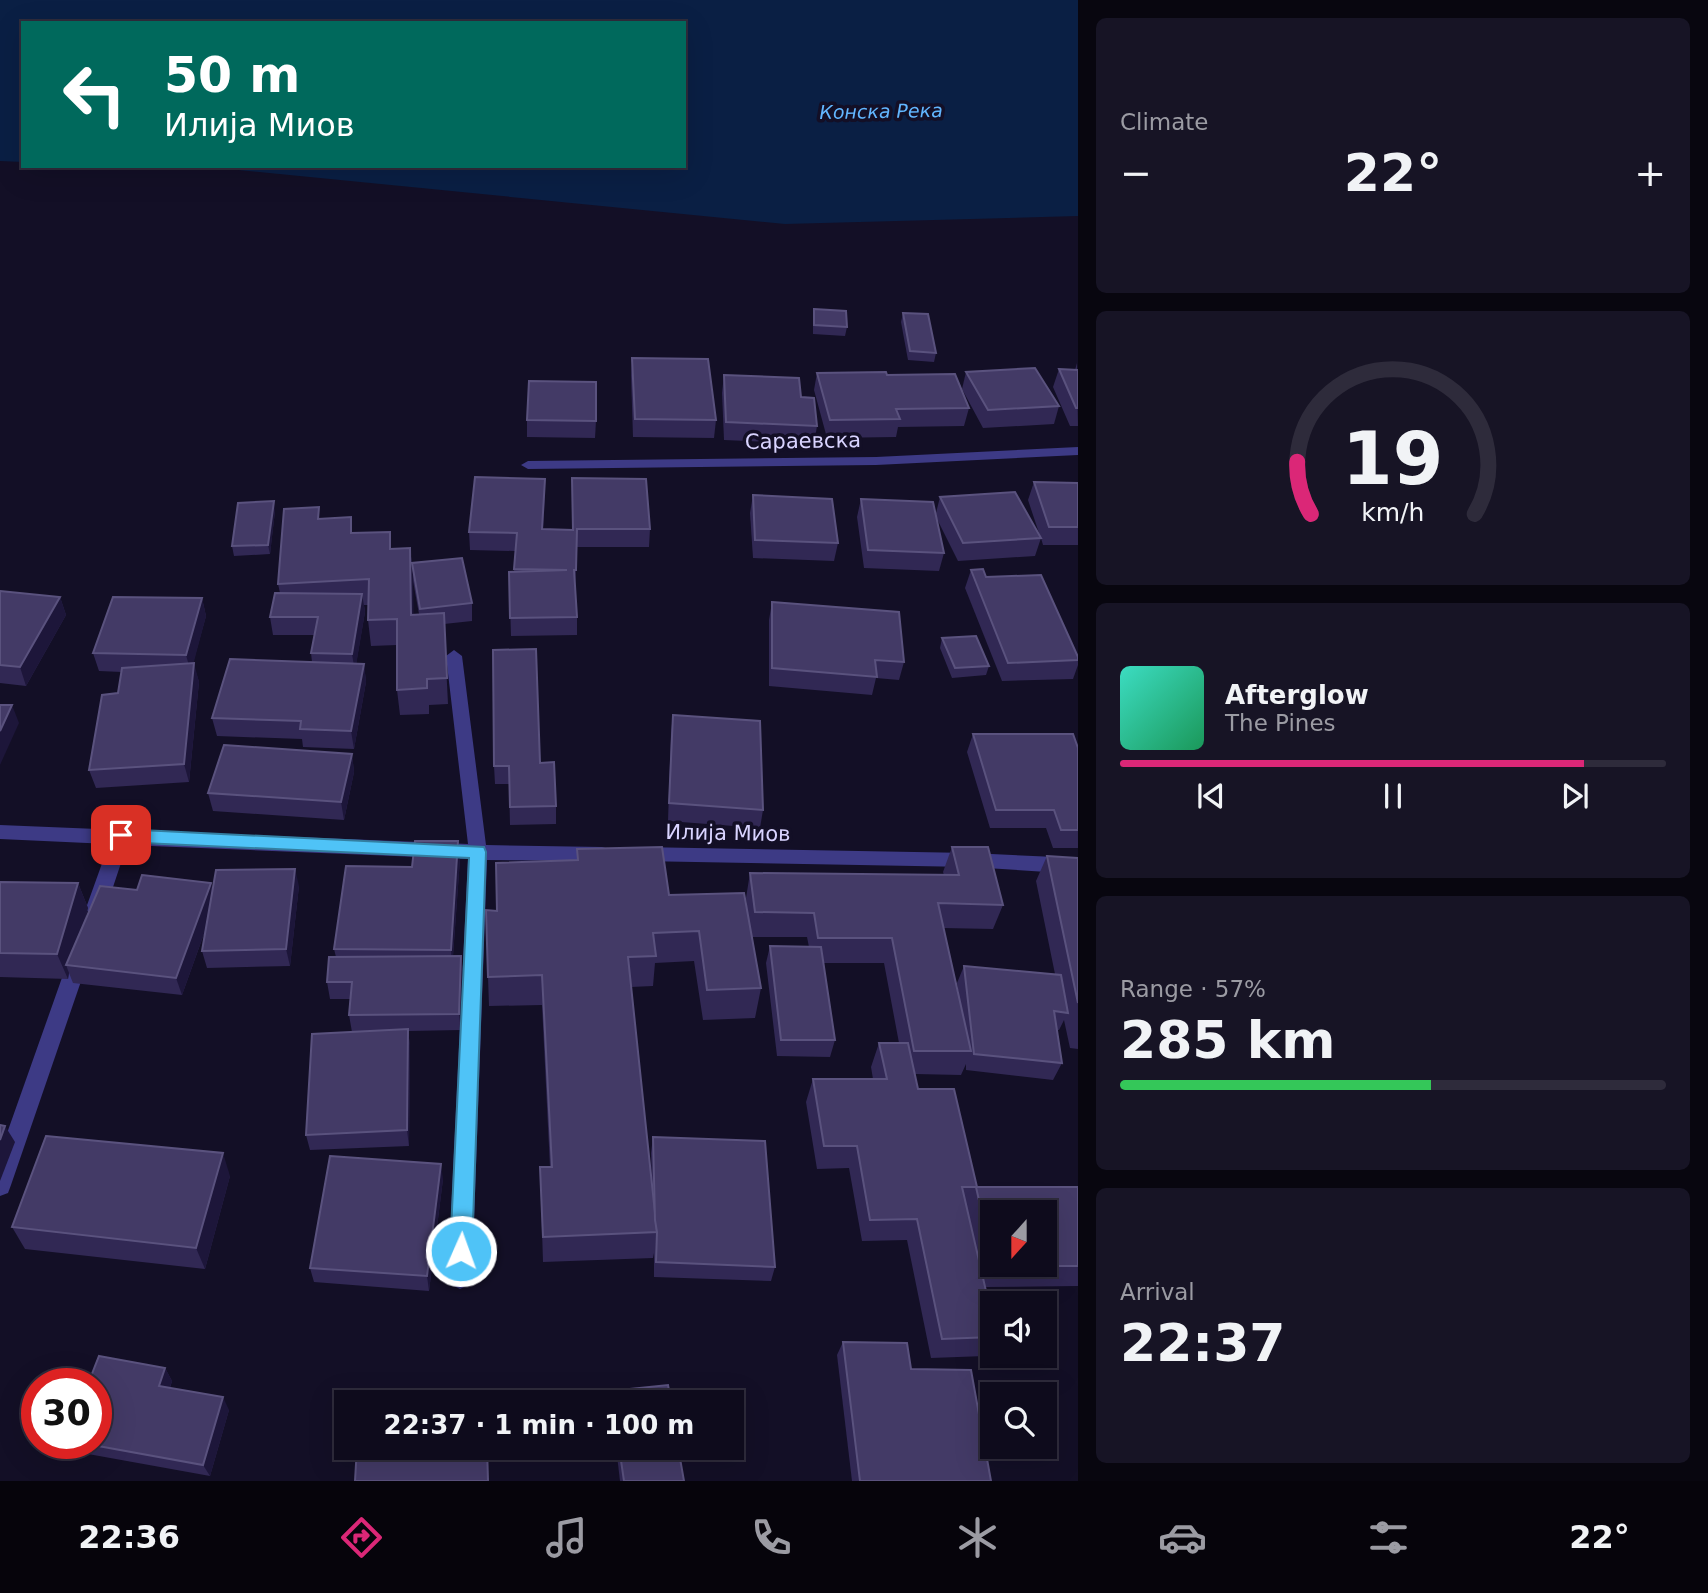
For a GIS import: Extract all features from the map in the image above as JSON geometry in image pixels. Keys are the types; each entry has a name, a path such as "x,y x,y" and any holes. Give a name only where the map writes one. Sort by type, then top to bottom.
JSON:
{"street":[{"name":"Сараевска","path":"527,465 876,461 1078,451"},
{"path":"454,656 478,852 460,1278"},
{"name":"Илија Миов","path":"0,832 478,852 956,860 1078,866"},
{"path":"0,1185 121,835"}],"water":[{"name":"Конска Река","path":"0,0 1078,0 1078,216 785,224 218,168 686,168 686,21 21,21 21,162 0,161"}],"building":[{"path":"814,309 846,311 847,327 814,325"},
{"path":"903,313 928,314 936,353 910,351"},
{"path":"632,358 708,359 716,420 635,419"},
{"path":"1035,368 1059,406 988,410 966,372"},
{"path":"1059,369 1078,370 1078,408 1076,408"},
{"path":"886,372 887,375 955,374 969,408 896,409 900,419 830,420 817,373"},
{"path":"724,375 799,378 801,397 814,398 817,426 726,422"},
{"path":"529,381 596,382 596,421 527,420"},
{"path":"475,477 545,479 542,529 573,530 572,478 646,479 650,529 577,529 574,570 577,617 510,618 509,572 567,570 514,569 517,533 469,532"},
{"path":"1034,482 1078,483 1078,527 1049,527"},
{"path":"1015,492 1041,538 963,543 940,497"},
{"path":"753,495 832,499 838,543 755,540"},
{"path":"861,499 933,502 944,553 868,550"},
{"path":"274,501 268,545 232,546 238,503"},
{"path":"319,507 318,519 351,517 351,533 390,532 390,549 410,548 411,615 444,613 447,678 427,679 427,688 397,690 397,619 368,620 369,579 278,584 284,509"},
{"path":"462,558 472,603 420,609 412,563"},
{"path":"983,569 986,577 1041,575 1078,660 1008,663 971,570"},
{"path":"0,591 60,597 20,667 0,665"},
{"path":"275,593 362,594 352,654 311,653 318,617 270,617"},
{"path":"113,597 202,598 186,655 93,653"},
{"path":"772,602 899,612 904,662 875,660 877,677 772,668"},
{"path":"976,636 989,666 955,668 942,638"},
{"path":"536,649 540,763 554,762 556,806 510,807 509,766 494,766 493,650"},
{"path":"230,659 364,664 351,731 300,729 301,721 212,718"},
{"path":"194,663 184,764 89,770 102,695 118,693 122,668"},
{"path":"0,705 12,705 0,731"},
{"path":"673,715 760,721 763,810 669,803"},
{"path":"973,734 1073,734 1078,748 1078,830 1061,830 1054,810 996,810"},
{"path":"224,745 352,754 341,802 208,793"},
{"path":"415,841 458,841 451,950 334,949 346,866 412,867"},
{"path":"662,847 669,895 744,893 761,988 707,990 699,931 653,933 656,956 628,957 657,1232 543,1237 540,1167 552,1167 542,975 488,977 486,910 497,911 496,863 578,860 577,849"},
{"path":"952,847 988,847 1003,905 938,903 971,1051 914,1051 892,938 818,938 814,913 755,912 750,873 959,875"},
{"path":"1047,856 1078,858 1078,1003"},
{"path":"295,869 286,949 202,951 216,870"},
{"path":"142,875 211,883 176,978 66,965 100,886 137,890"},
{"path":"0,882 78,883 57,954 0,953"},
{"path":"770,946 821,947 835,1040 781,1040"},
{"path":"461,956 459,1014 349,1015 352,982 327,982 329,957"},
{"path":"964,966 1061,975 1068,1013 1054,1011 1062,1063 974,1054"},
{"path":"408,1029 407,1130 306,1135 312,1034"},
{"path":"879,1043 908,1043 918,1089 954,1089 977,1187 1078,1187 1078,1266 1057,1266 1057,1200 980,1200 980,1205 976,1187 962,1187 980,1265 980,1278 983,1278 986,1291 980,1291 980,1337 942,1339 917,1219 870,1220 857,1146 824,1146 813,1079 887,1079"},
{"path":"0,1125 5,1126 0,1140"},
{"path":"46,1136 223,1153 196,1248 12,1227"},
{"path":"653,1137 765,1141 775,1267 656,1262"},
{"path":"330,1156 441,1164 427,1276 310,1268"},
{"path":"843,1342 907,1343 911,1369 971,1370 980,1420 980,1459 987,1459 991,1481 860,1481"},
{"path":"99,1356 165,1368 159,1386 223,1397 203,1465 112,1449 112,1368 94,1368"},
{"path":"668,1385 669,1390 620,1390"},
{"path":"356,1460 487,1460 488,1481 355,1481"},
{"path":"621,1460 680,1460 684,1481 624,1481"}],"route":[{"path":"121,835 478,852 461,1251"}]}
